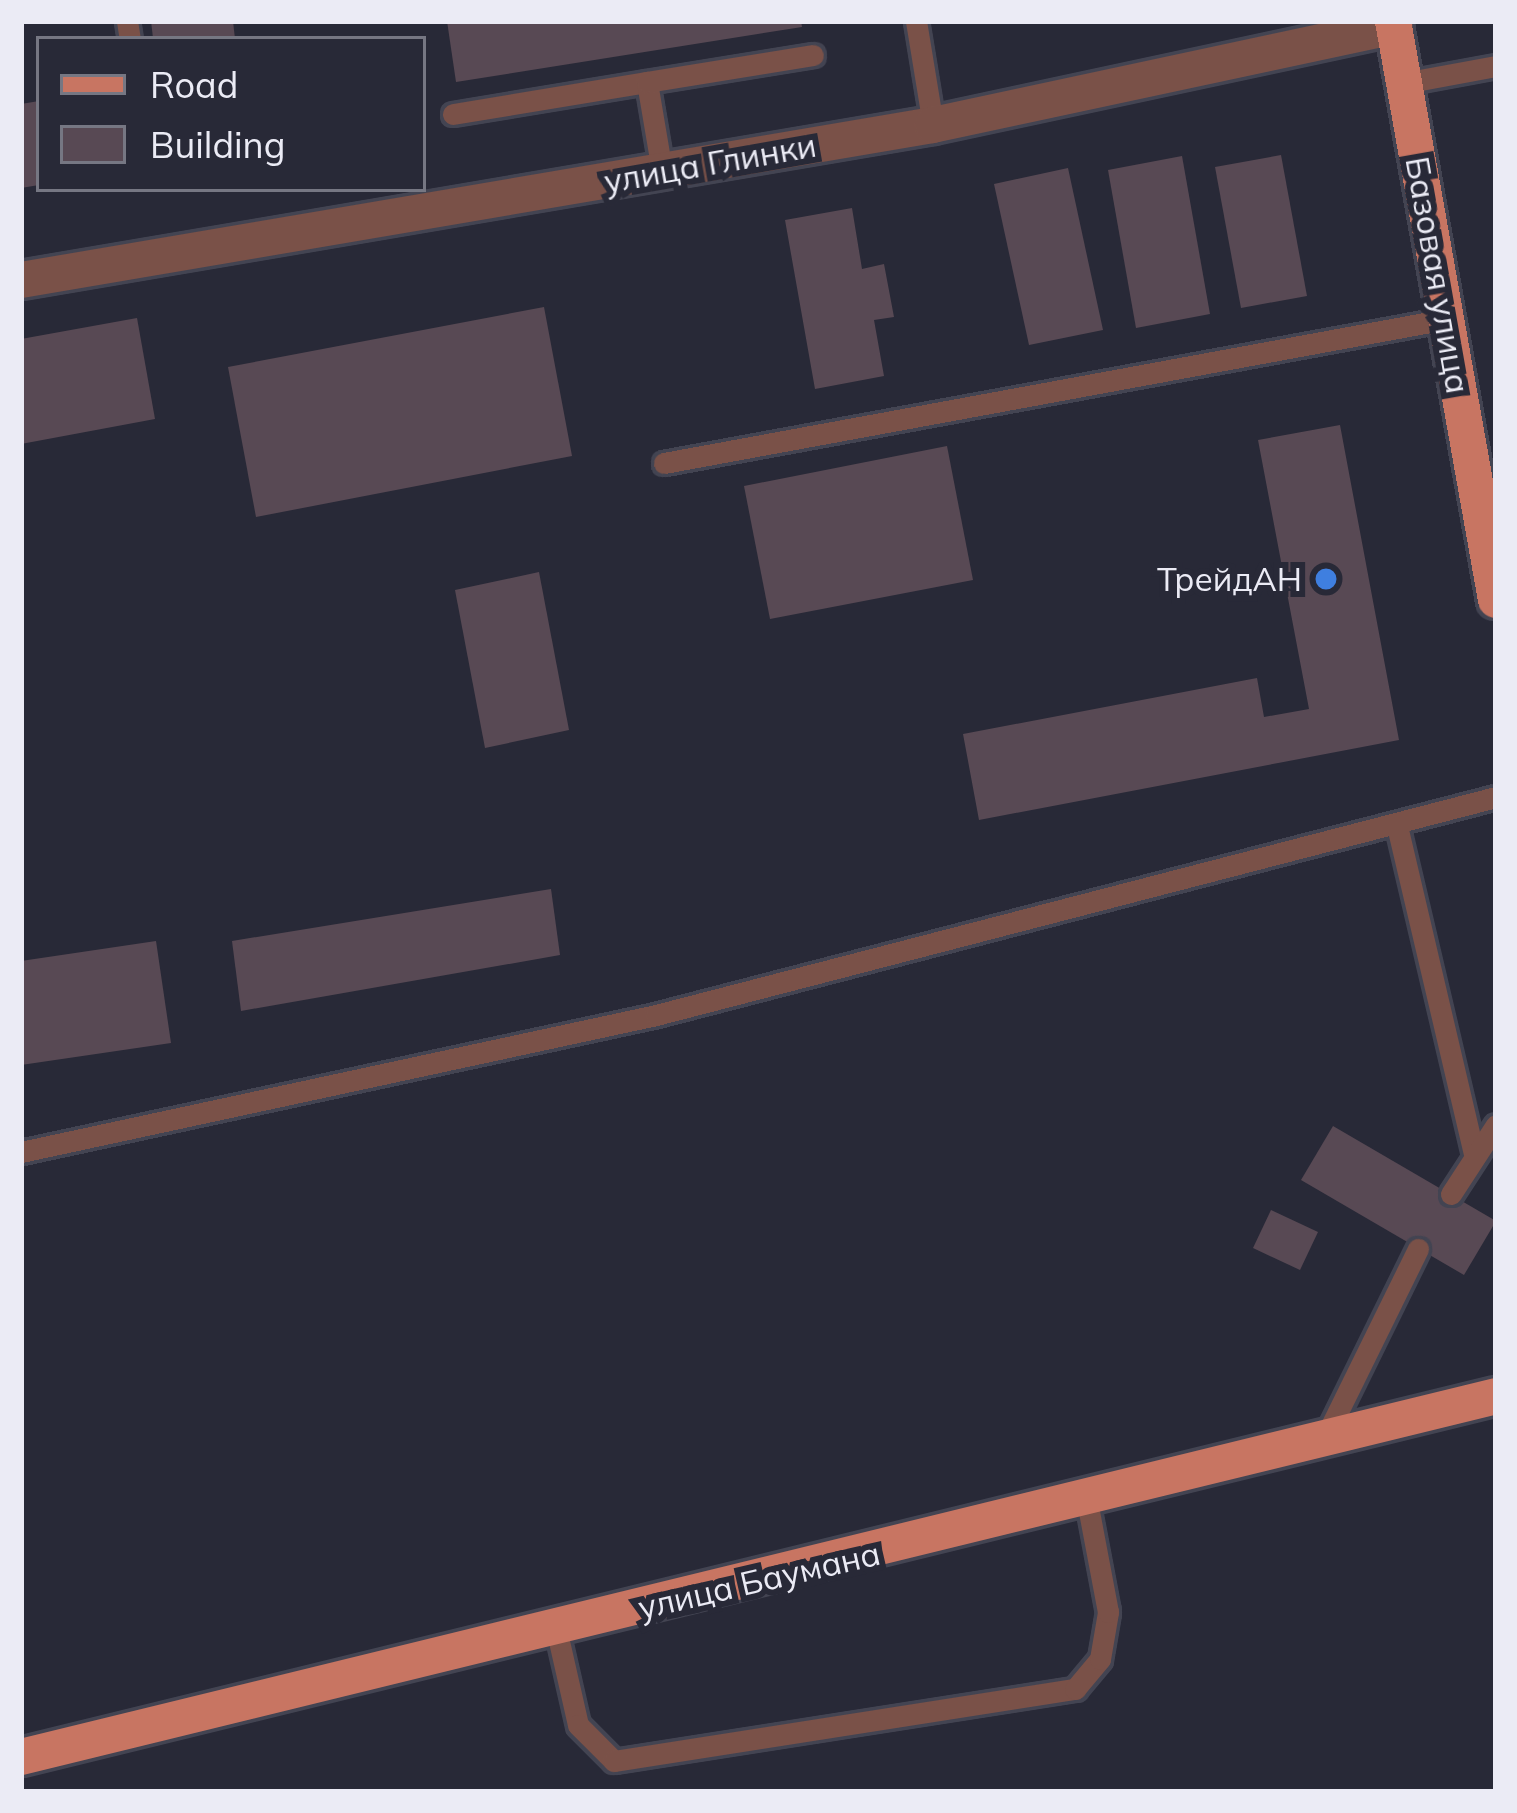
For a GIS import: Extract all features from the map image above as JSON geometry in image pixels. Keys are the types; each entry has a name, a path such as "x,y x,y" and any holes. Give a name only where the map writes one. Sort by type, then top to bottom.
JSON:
{"main road":[{"name":"Базовая улица","path":"1394,23 1496,600"},
{"name":"улица Баумана","path":"21,1757 1087,1502 1496,1396"}],"street":[{"name":"улица Глинки","path":"21,280 933,125 1394,23"}],"lane":[{"path":"916,21 933,125"},
{"path":"453,114 813,55"},
{"path":"1404,82 1496,66"},
{"path":"646,82 662,171"},
{"path":"664,463 1446,319"},
{"path":"21,1152 656,1015 1398,830 1496,797"},
{"path":"1398,830 1474,1155"},
{"path":"1451,1194 1496,1125"},
{"path":"1324,1440 1418,1249"},
{"path":"556,1628 578,1726 614,1761 1075,1689 1100,1659 1108,1612 1087,1502"}],"building":[{"path":"151,21 233,21 235,36 153,36"},
{"path":"447,21 801,21 802,27 456,82"},
{"path":"36,102 36,186 21,188 21,104"},
{"path":"1281,155 1307,296 1241,308 1215,167"},
{"path":"1182,156 1210,314 1136,328 1108,170"},
{"path":"1068,168 1103,330 1029,345 994,184"},
{"path":"852,208 862,269 884,264 894,317 874,320 884,376 815,389 785,220"},
{"path":"544,307 572,456 256,517 228,367"},
{"path":"137,318 155,419 21,444 21,339"},
{"path":"1340,425 1399,740 979,820 963,734 1257,678 1264,717 1309,709 1258,440"},
{"path":"947,446 973,580 770,619 744,486"},
{"path":"539,572 569,730 485,748 455,590"},
{"path":"551,889 560,955 241,1011 232,941"},
{"path":"156,941 171,1043 21,1065 21,961"},
{"path":"1333,1126 1496,1221 1464,1275 1301,1180"},
{"path":"1271,1210 1318,1232 1300,1270 1253,1248"}],"place":[{"name":"ТрейдАН","path":"1326,579"}]}
